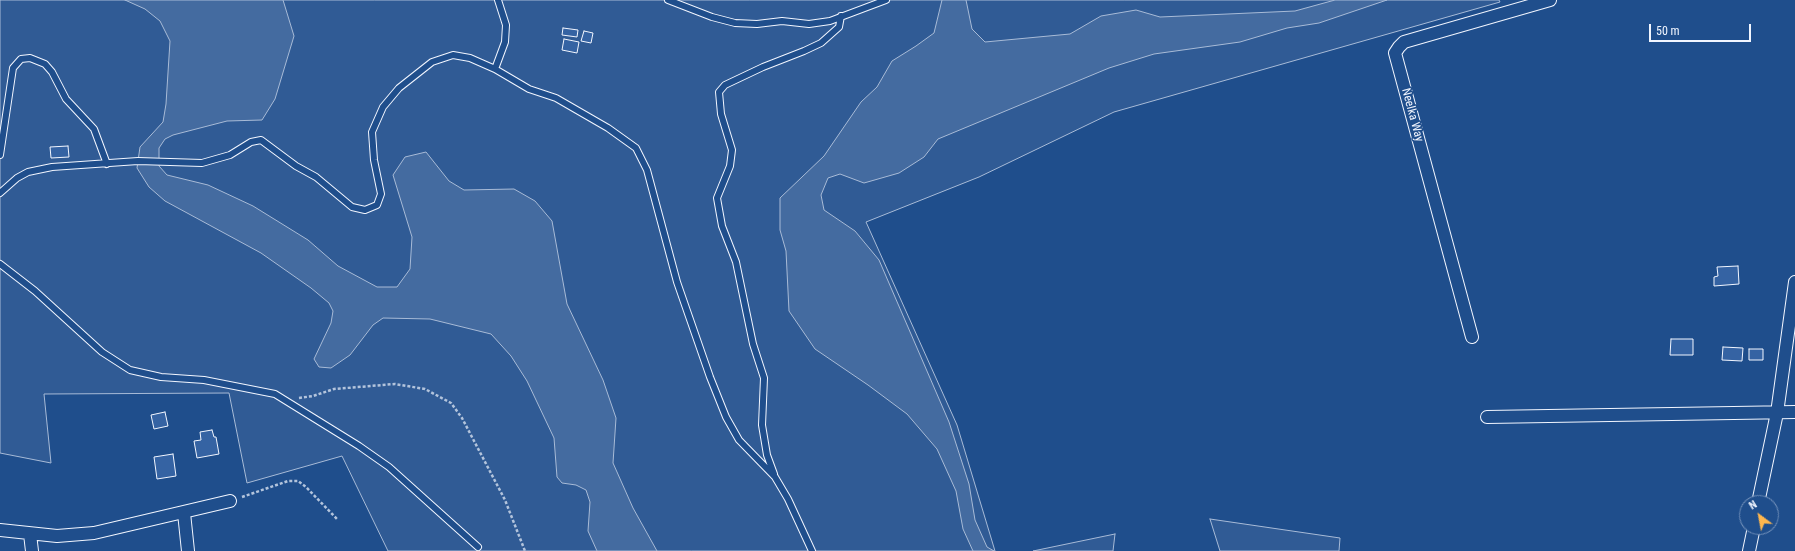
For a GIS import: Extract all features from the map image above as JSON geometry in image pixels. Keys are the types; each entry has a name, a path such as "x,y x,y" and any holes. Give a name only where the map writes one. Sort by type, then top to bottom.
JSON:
{"street":[{"name":"Neelka Way","path":"1472,337 1395,53 1404,42 1550,0"},
{"path":"1760,495 1777,413 1795,282"},
{"path":"1487,417 1795,412"},
{"path":"0,530 57,536 94,533 230,501"},
{"path":"184,513 188,551"},
{"path":"30,534 32,551"},
{"path":"1749,551 1752,535"}],"lane":[{"path":"495,69 505,42 506,25 498,0"},
{"path":"668,0 712,17 734,23 757,24 782,21 809,24 830,21 886,0"},
{"path":"812,551 788,499 775,477 767,455 762,425 764,378 753,344 736,262 722,226 717,198 730,166 732,150 721,114 719,92 725,85 821,42 839,27 841,16"},
{"path":"0,193 17,178 28,172 52,167 138,161 202,163 230,155 251,142 262,140 296,166 316,177 352,207 365,210 377,205 381,194 374,160 372,132 383,107 399,88 432,62 453,55 470,58 495,69 529,89 556,98 608,128 636,148 647,170 678,282 710,377 726,417 740,440 775,477"},
{"path":"0,155 8,93 13,68 21,59 30,58 45,64 52,72 66,99 94,130 107,164"},
{"path":"0,264 35,291 102,352 130,370 162,377 204,380 275,394 360,446 389,467 478,547"}],"path":[{"path":"296,398 313,396 334,389 395,384 425,389 451,403 462,418 505,500 525,551"},
{"path":"230,501 288,481 298,481 306,487 337,519"}],"shaded area":[{"path":"0,0 1499,0 1500,2 1114,112 979,177 866,222 957,425 995,551 388,551 342,456 247,483 229,393 44,394 51,463 0,453"},
{"path":"125,0 283,0 294,36 275,99 262,120 227,121 173,135 165,139 159,148 159,166 167,175 208,185 253,206 308,240 338,266 377,287 397,287 410,269 412,237 393,175 405,157 426,152 449,181 464,190 514,189 535,201 552,221 567,304 603,380 616,418 613,463 633,508 657,551 597,551 588,531 590,502 586,490 576,485 562,483 557,477 554,438 527,381 511,356 491,334 430,319 383,318 373,325 350,355 331,368 319,367 314,359 331,323 333,311 329,303 311,288 261,253 165,201 149,187 137,168 140,147 163,122 166,104 170,41 160,21 145,9"},
{"path":"942,0 966,0 972,29 985,42 1070,34 1101,16 1136,10 1160,17 1295,11 1335,0 1387,0 1319,23 1287,28 1240,42 1154,54 1109,68 938,139 924,157 899,173 864,183 840,174 828,178 821,195 824,210 855,231 879,260 949,422 969,484 975,520 987,547 994,551 973,551 963,529 956,491 937,449 907,414 815,349 789,311 786,251 780,230 780,198 824,156 861,102 877,87 892,61 934,33"},
{"path":"1210,519 1340,538 1339,551 1220,551"},
{"path":"1115,534 1113,551 1033,551"}],"building":[{"path":"563,28 578,30 577,37 562,35"},
{"path":"584,31 593,33 591,43 581,41"},
{"path":"564,39 579,42 577,53 562,50"},
{"path":"68,146 69,157 51,158 50,147"},
{"path":"1738,266 1739,284 1714,286 1714,277 1718,276 1717,267"},
{"path":"1671,339 1693,339 1693,355 1670,355"},
{"path":"1723,347 1743,348 1742,361 1722,360"},
{"path":"1749,349 1763,349 1763,360 1749,360"},
{"path":"165,412 168,426 154,429 151,415"},
{"path":"212,430 214,437 216,437 219,454 197,458 194,441 201,440 200,432"},
{"path":"173,454 176,476 157,479 154,457"}]}
